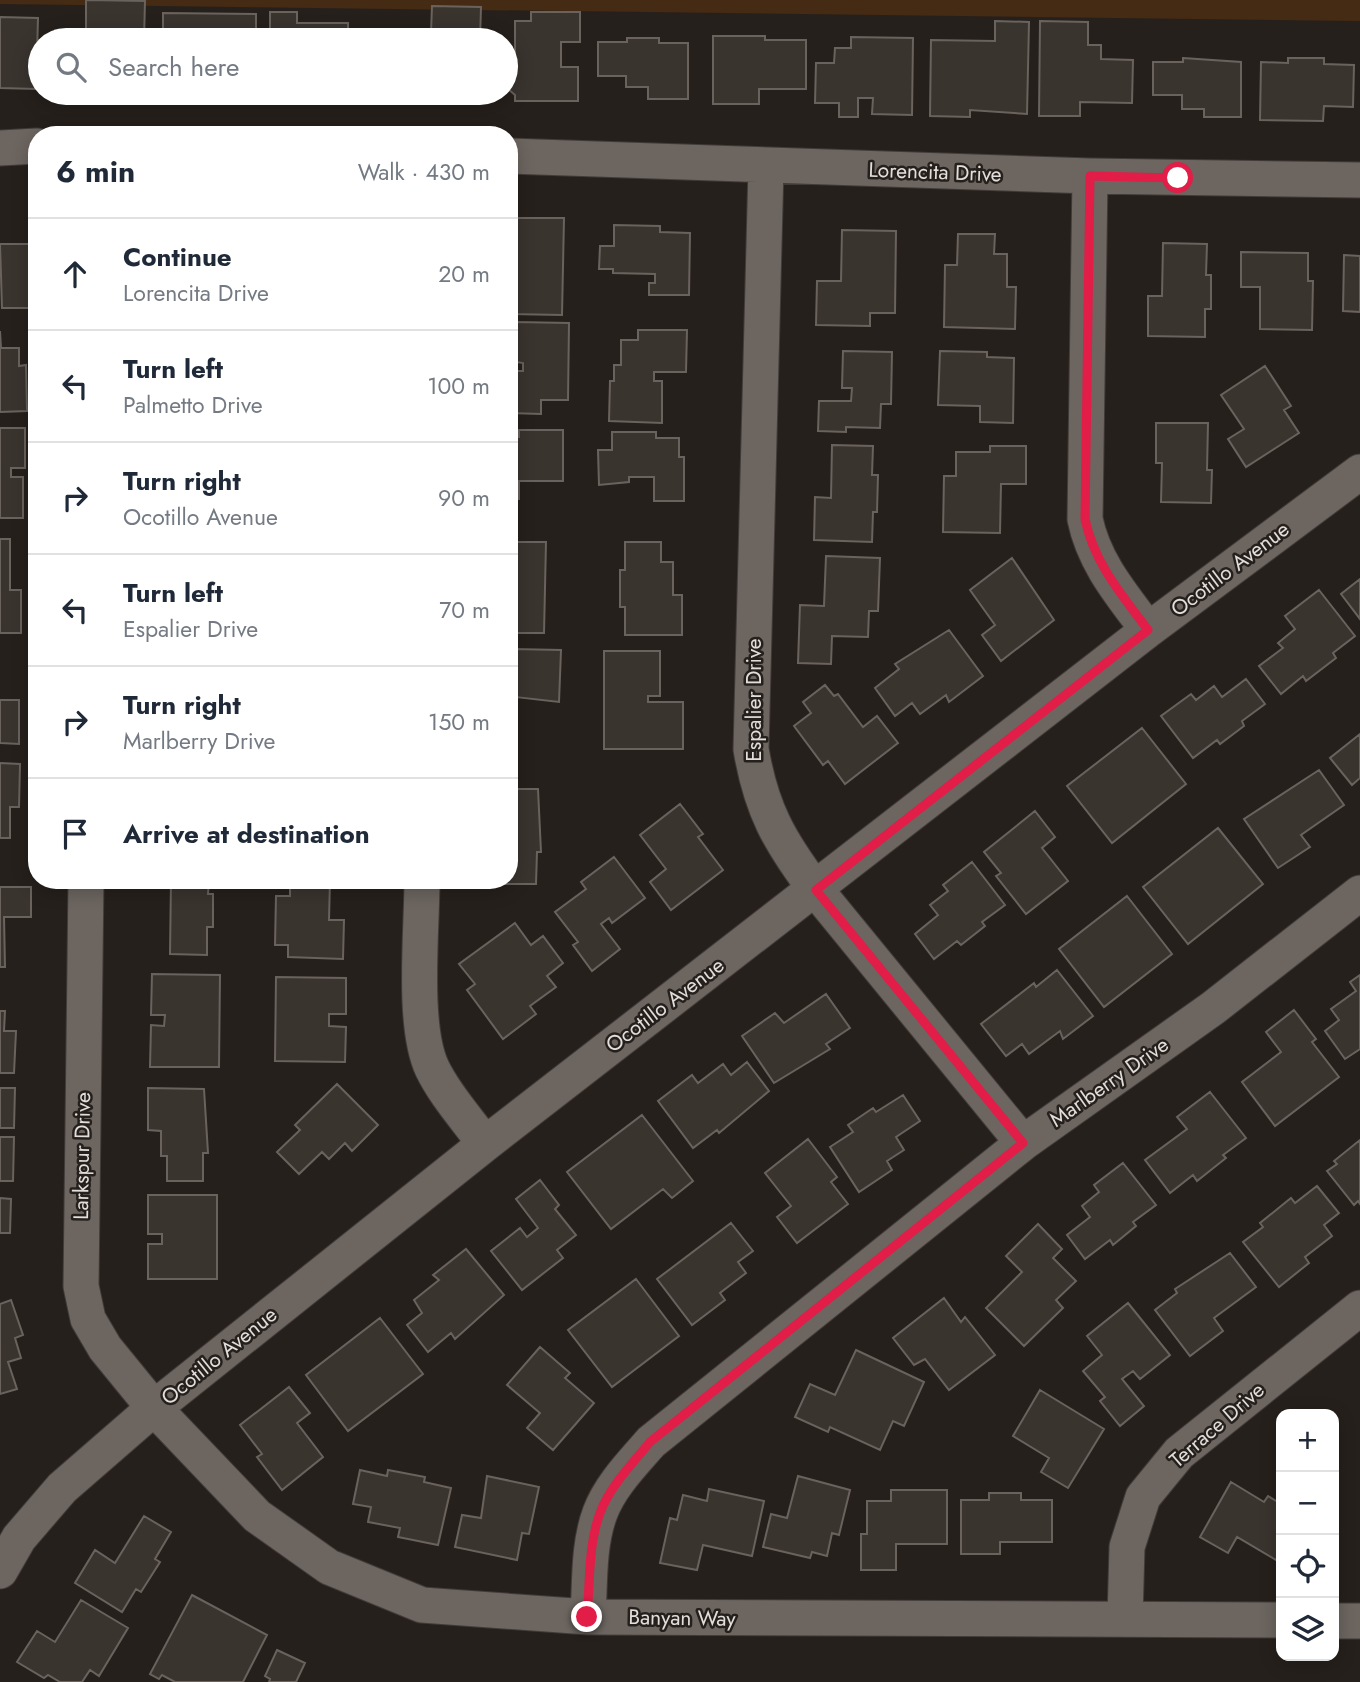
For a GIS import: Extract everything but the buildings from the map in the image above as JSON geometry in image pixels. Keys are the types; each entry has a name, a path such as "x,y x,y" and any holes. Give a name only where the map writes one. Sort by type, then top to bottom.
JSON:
{"street":[{"path":"0,148 28,146"},
{"name":"Lorencita Drive","path":"518,156 766,167 1360,180"},
{"name":"Espalier Drive","path":"766,167 751,748 759,793 788,853 1023,1143"},
{"path":"1090,176 1085,519 1090,544 1109,577 1148,630"},
{"name":"Ocotillo Avenue","path":"0,1571 19,1538 62,1488 154,1408 485,1144 1148,630 1360,472"},
{"name":"Larkspur Drive","path":"86,889 81,1286 88,1319 105,1348 154,1408"},
{"path":"422,889 422,1030 431,1066 485,1144"},
{"name":"Marlberry Drive","path":"587,1617 594,1540 600,1514 615,1485 650,1442 1023,1143 1213,1008 1360,893"},
{"name":"Terrace Drive","path":"1125,1618 1127,1547 1143,1497 1179,1452 1360,1308"},
{"name":"Banyan Way","path":"154,1408 257,1516 330,1567 422,1605 587,1617 793,1620 1276,1620"},
{"path":"1339,1621 1360,1621"}],"shaded area":[{"path":"0,0 1360,0 1360,21 0,4"}],"route":[{"path":"587,1617 594,1540 600,1514 615,1485 650,1442 1023,1143 816,890 1148,630 1109,577 1090,544 1085,519 1090,176 1178,178"}]}
